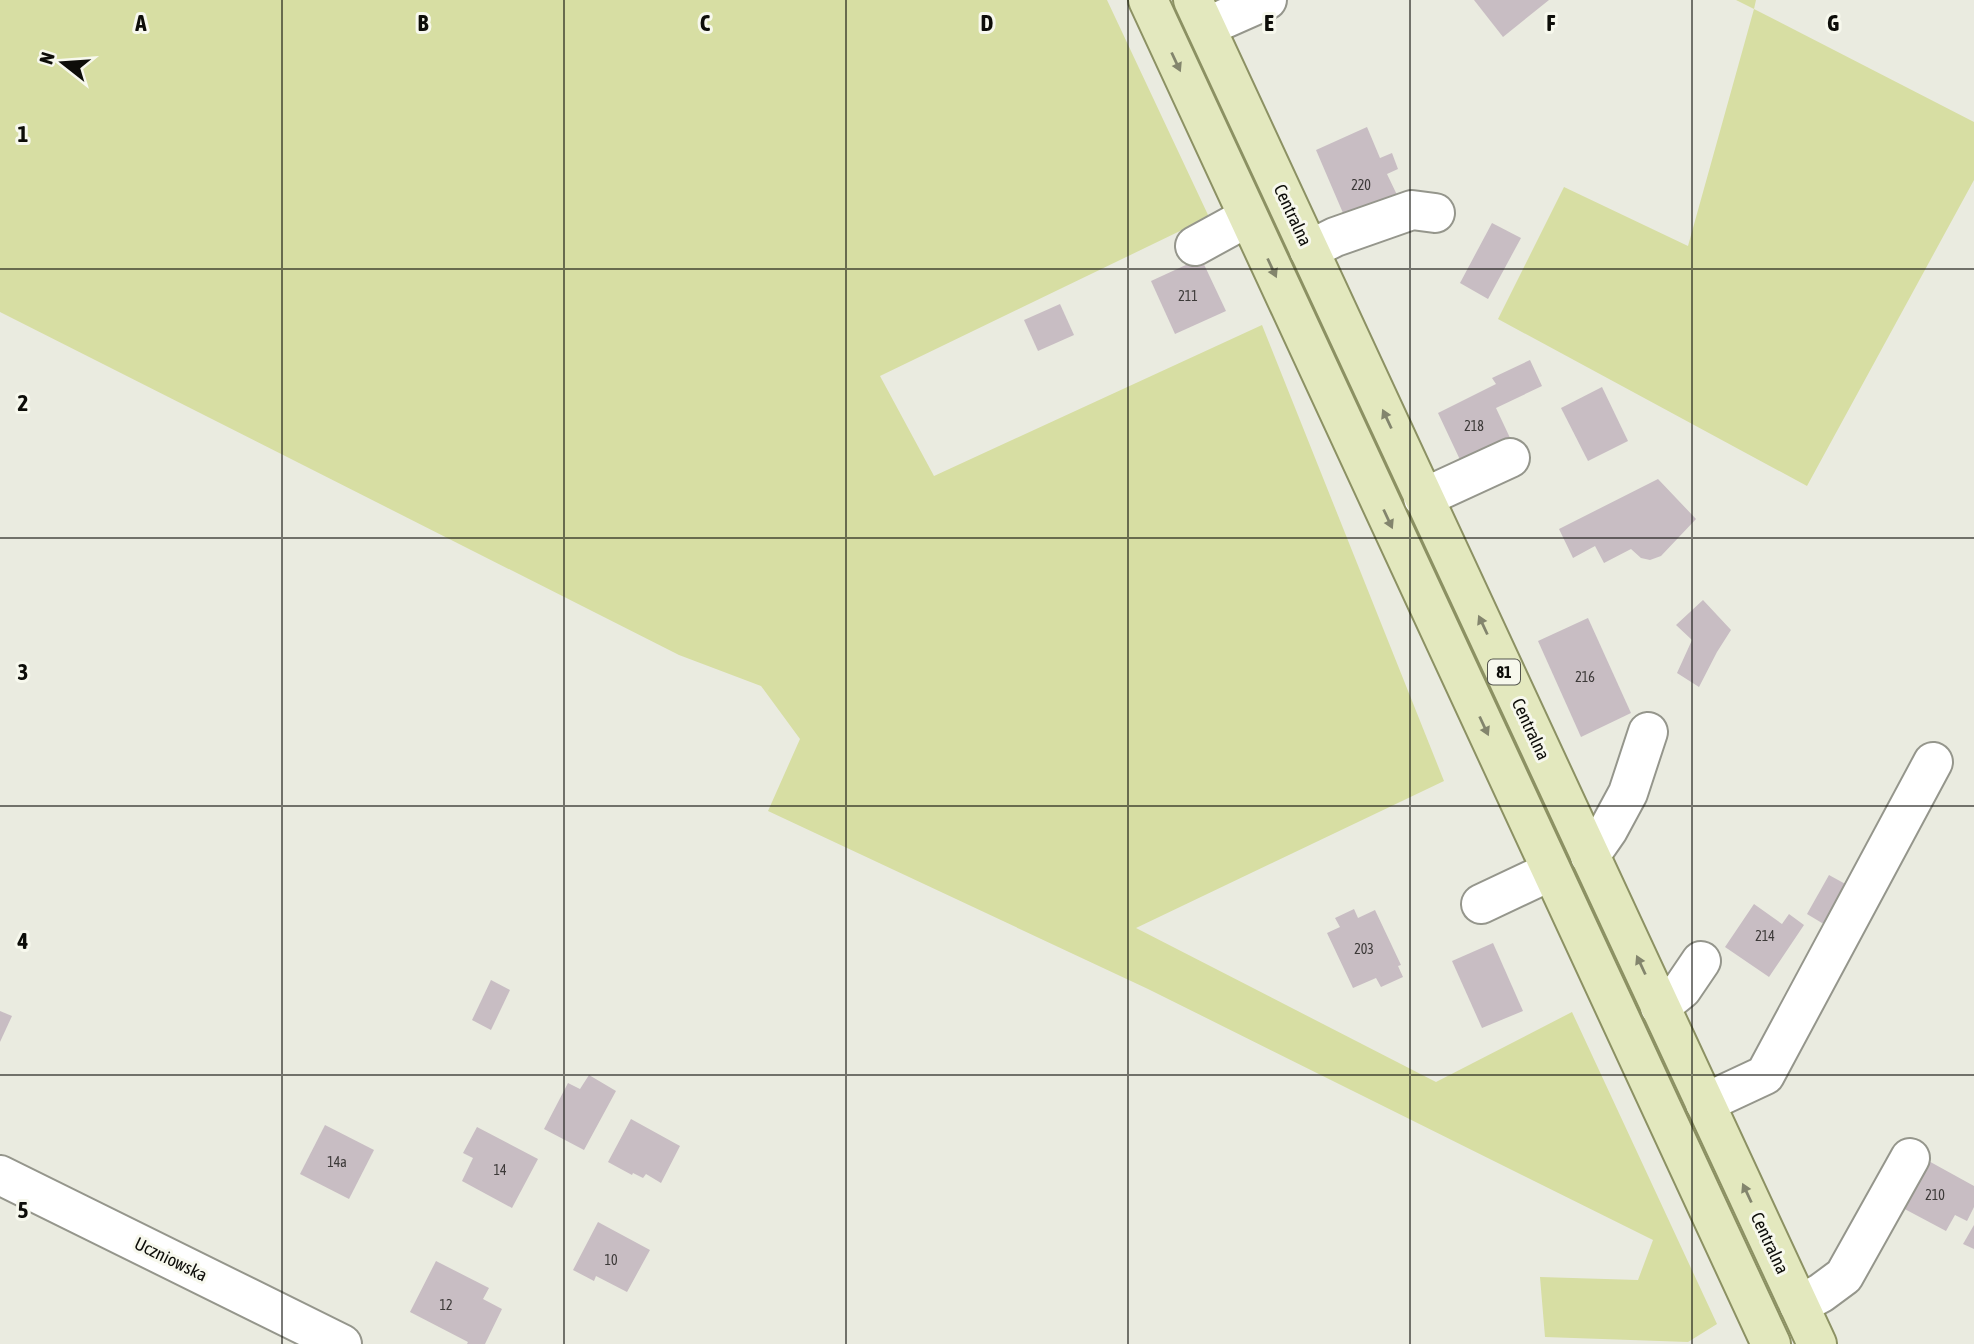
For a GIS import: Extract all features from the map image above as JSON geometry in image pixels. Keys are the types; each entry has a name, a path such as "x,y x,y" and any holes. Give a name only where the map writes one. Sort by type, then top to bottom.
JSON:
{"main road":[{"name":"81","path":"1148,0 1770,1344"},
{"name":"Centralna","path":"1199,14 1817,1344"}],"street":[{"path":"1199,14 1267,0"},
{"path":"1309,250 1335,237 1412,210 1435,213"},
{"path":"1195,246 1248,217"},
{"path":"1423,498 1510,458"},
{"path":"1590,856 1628,793 1648,732"},
{"path":"1705,1103 1765,1075 1933,762"},
{"path":"1480,904 1551,871"},
{"path":"1661,1007 1682,989 1701,961"},
{"path":"1799,1305 1844,1276 1910,1158"},
{"name":"Uczniowska","path":"0,1175 342,1344"}],"green space":[{"path":"0,0 1107,0 1209,217 880,376 934,476 1262,325 1444,781 1136,928 1436,1082 1572,1012 1717,1324 1688,1342 1545,1337 1540,1277 1638,1280 1653,1240 1148,989 768,811 800,739 761,686 679,655 0,312"},
{"path":"1736,0 1756,0 1754,9"},
{"path":"1754,9 1974,122 1974,180 1807,486 1498,319 1564,187 1688,246"}],"building":[{"path":"1474,0 1549,0 1503,37"},
{"path":"1367,127 1380,158 1392,153 1398,169 1387,174 1398,197 1346,220 1316,150"},
{"path":"1492,223 1521,238 1488,299 1460,283"},
{"path":"1201,258 1226,311 1175,334 1151,281"},
{"path":"1060,304 1074,335 1038,351 1024,320"},
{"path":"1530,360 1542,386 1496,408 1511,440 1462,464 1438,413 1496,384 1492,378"},
{"path":"1602,387 1628,441 1588,461 1561,408"},
{"path":"1658,479 1696,519 1661,556 1650,560 1641,558 1631,549 1604,563 1595,546 1573,558 1559,529"},
{"path":"1703,600 1731,630 1699,687 1677,673 1692,640 1676,625"},
{"path":"1588,618 1631,713 1581,737 1538,641"},
{"path":"1829,875 1849,886 1827,926 1807,914"},
{"path":"1754,904 1782,924 1789,914 1804,925 1769,977 1725,947"},
{"path":"1354,909 1358,918 1375,910 1401,965 1398,966 1403,977 1381,987 1376,978 1353,988 1327,933 1340,927 1335,918"},
{"path":"1493,943 1523,1011 1482,1028 1452,961"},
{"path":"491,980 510,990 491,1030 472,1020"},
{"path":"0,1011 12,1016 0,1042"},
{"path":"589,1075 616,1091 584,1150 544,1129 568,1083 580,1089"},
{"path":"631,1119 680,1146 661,1183 646,1174 643,1178 633,1173 632,1175 608,1162"},
{"path":"325,1125 374,1150 349,1199 300,1174"},
{"path":"477,1127 538,1159 512,1208 462,1181 473,1158 463,1153"},
{"path":"1925,1159 1974,1186 1974,1207 1967,1221 1955,1215 1946,1231 1899,1206"},
{"path":"598,1222 650,1250 627,1292 596,1276 594,1281 573,1270"},
{"path":"1974,1225 1974,1249 1963,1244"},
{"path":"436,1261 489,1288 483,1299 502,1309 485,1344 467,1344 468,1342 410,1312"}]}
